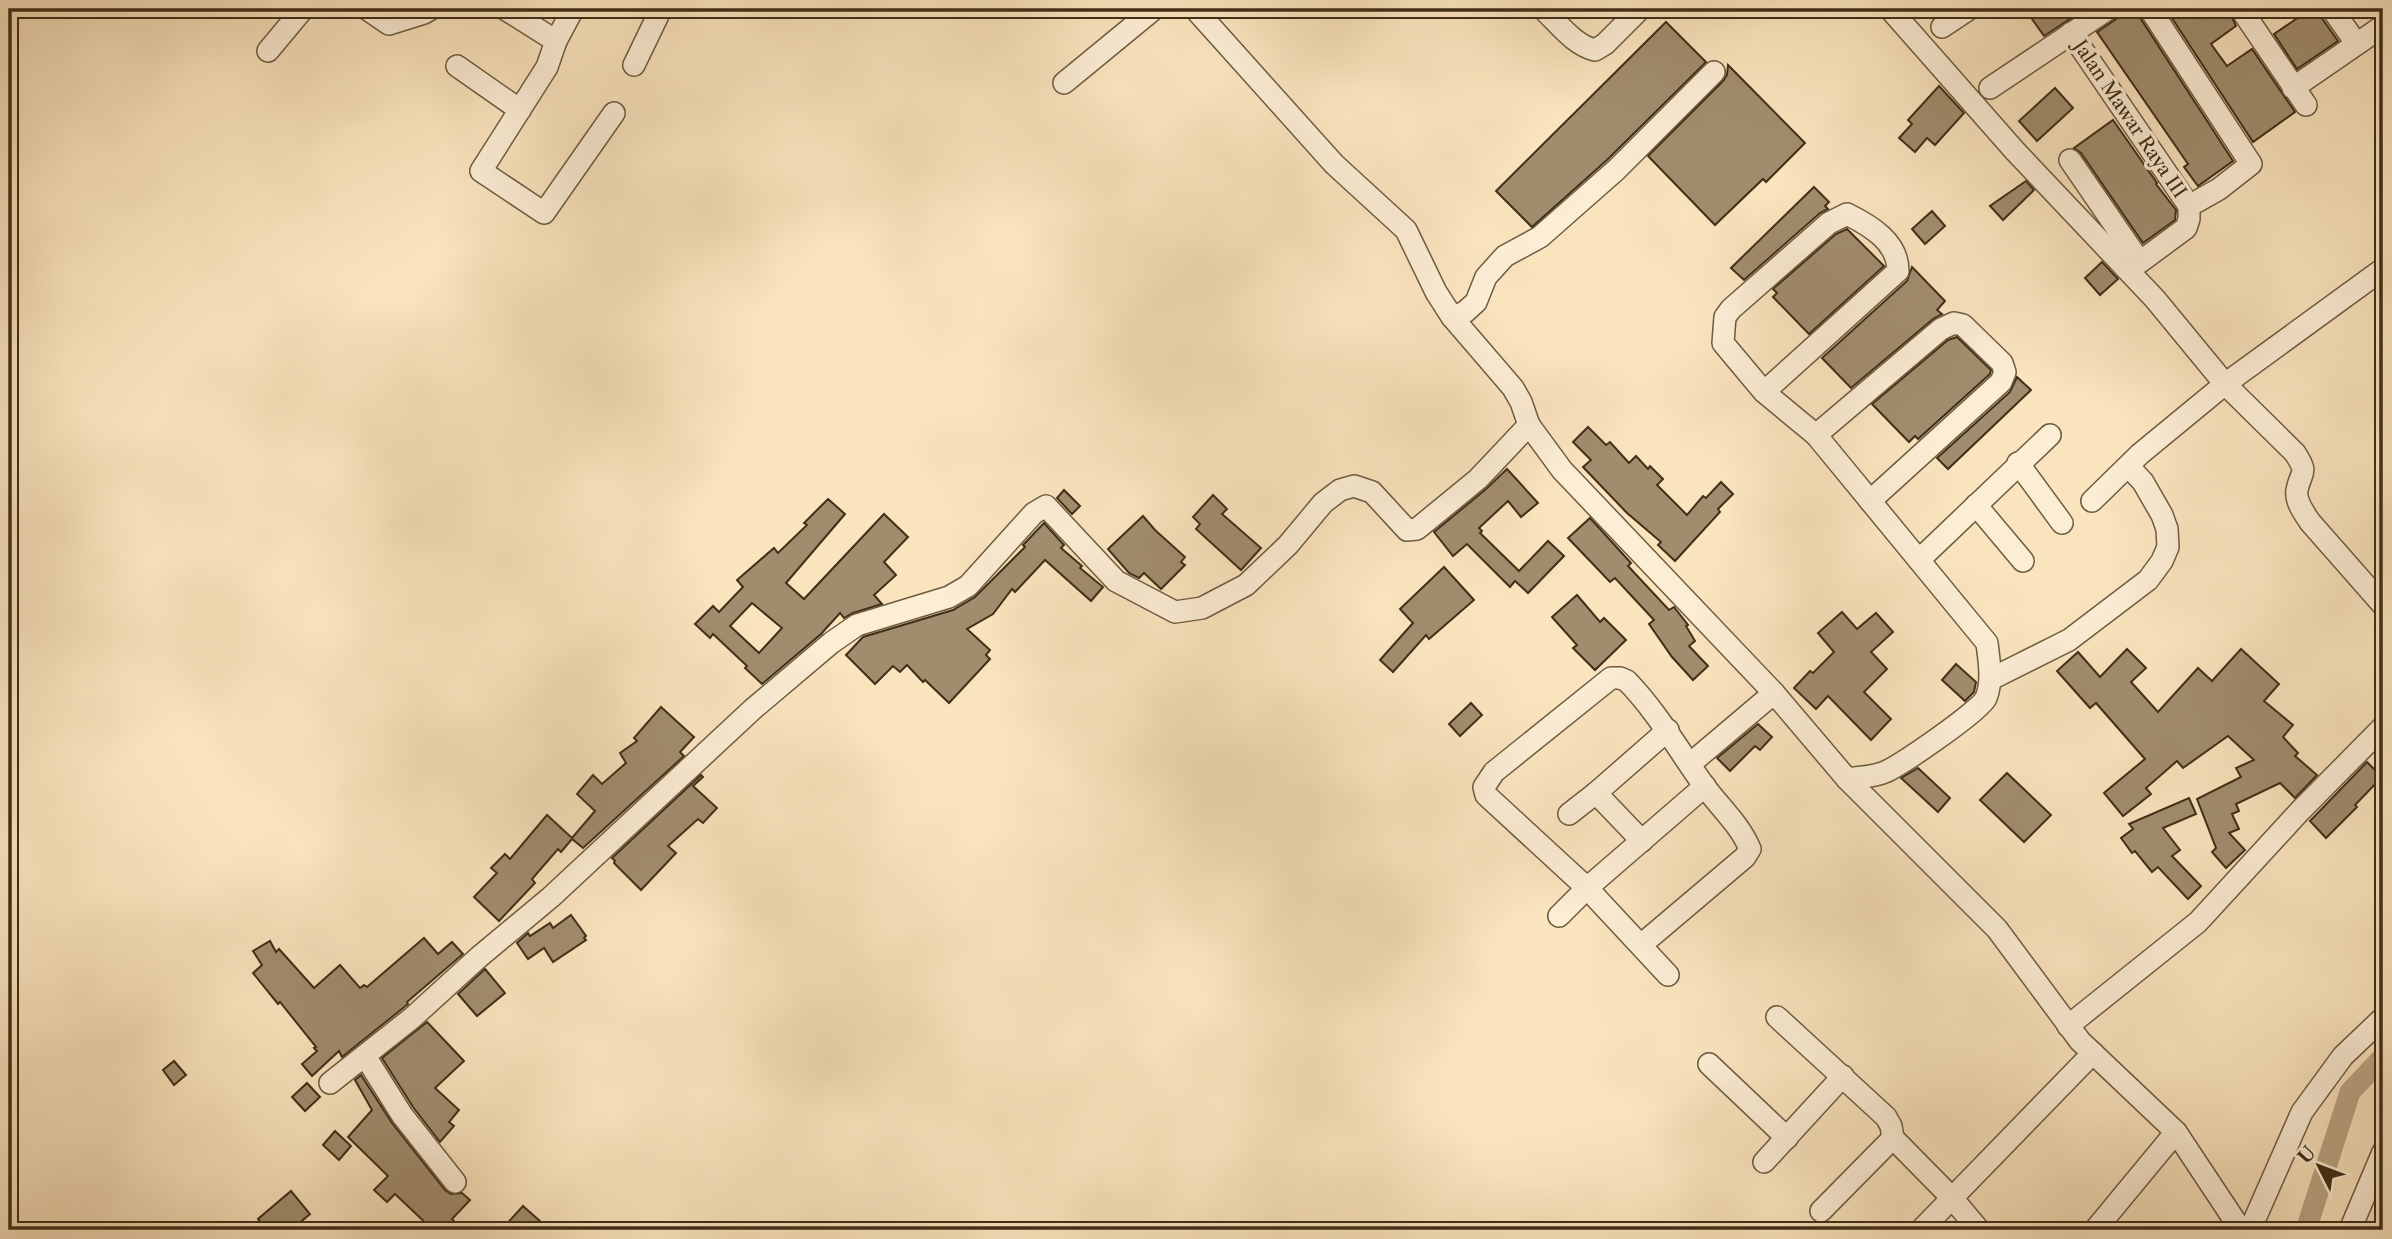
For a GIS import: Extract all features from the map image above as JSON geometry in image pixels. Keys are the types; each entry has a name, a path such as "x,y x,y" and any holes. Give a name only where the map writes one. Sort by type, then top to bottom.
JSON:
{"street":[{"path":"268,51 303,9"},
{"path":"367,9 389,24 431,9"},
{"path":"505,9 556,41"},
{"path":"573,9 556,41 547,66 481,171 544,213 614,113"},
{"path":"634,65 661,9"},
{"path":"1064,83 1154,9"},
{"path":"1195,9 1334,164 1406,230 1452,317 1513,388 1529,425 1562,470 1774,693 1847,779 1997,929 2068,1026 2093,1054 2176,1132 2241,1230"},
{"path":"1543,9 1585,48 1595,50 1605,44 1640,9"},
{"path":"1890,9 2015,151 2155,299 2225,384 2295,453 2302,464 2304,474 2297,492 2300,507 2383,605"},
{"path":"1942,27 1969,9"},
{"path":"1990,88 2108,9"},
{"path":"2070,160 2140,262 2186,228 2189,206 2219,189 2251,164 2150,9"},
{"path":"2241,9 2300,96 2356,44 2383,26"},
{"path":"2332,9 2356,44"},
{"name":"Jalan Mawar Raya III","path":"2071,33 2189,206"},
{"path":"457,66 520,110"},
{"path":"1452,317 1465,312 1476,302 1486,277 1506,256 1540,237 1616,170 1713,72"},
{"path":"1764,392 1898,271 1898,257 1890,244 1864,223 1847,215 1829,223 1731,309 1725,317 1723,343 1764,392 1816,435 1987,643 1991,679 1985,700 1969,716 1884,773 1847,779"},
{"path":"2092,501 2140,454 2225,384 2383,269"},
{"path":"1816,435 1941,329 1954,323 1963,325 2002,363 2005,372 2001,382 1870,501"},
{"path":"330,1083 412,1018 551,897 753,709 831,642 857,625 948,597 968,586 1034,513 1046,506 1116,580 1174,612 1202,608 1246,585 1288,545 1322,503 1340,490 1354,486 1372,492 1407,530 1417,528 1478,479 1529,425"},
{"path":"1919,560 2050,435"},
{"path":"2018,463 2062,523"},
{"path":"1991,679 2069,639 2148,580 2162,561 2168,547 2167,529 2143,482 2129,467"},
{"path":"1976,505 2023,561"},
{"path":"1640,945 1745,857 1750,849 1746,838 1705,786 1668,730 1627,681 1611,678 1494,772 1484,787 1486,795 1587,888 1640,945 1668,975"},
{"path":"1690,764 1774,693"},
{"path":"2068,1026 2198,922 2300,811 2383,727"},
{"path":"1569,814 1668,730"},
{"path":"1559,916 1587,888 1705,786"},
{"path":"1596,793 1642,841"},
{"path":"1777,1017 1886,1117 1893,1138 1952,1198 1979,1230"},
{"path":"2250,1230 2302,1112 2343,1056 2383,1018"},
{"path":"1921,1230 2093,1054"},
{"path":"365,1056 402,1115 455,1182"},
{"path":"1709,1064 1787,1138"},
{"path":"1764,1162 1843,1076"},
{"path":"2095,1230 2176,1132"},
{"path":"1821,1211 1893,1138"},
{"path":"2350,1230 2383,1152"}],"building":[{"path":"2025,9 2085,9 2044,36"},
{"path":"2121,9 2137,9 2233,161 2198,186 2184,167 2188,164 2097,32 2116,19"},
{"path":"2166,9 2228,9 2236,26 2211,44 2227,66 2252,49 2295,112 2253,142"},
{"path":"2311,9 2319,9 2321,17 2338,41 2297,69 2274,34"},
{"path":"1666,22 1706,62 1607,160 1532,227 1496,191"},
{"path":"1728,65 1805,143 1766,182 1763,179 1715,225 1648,156 1723,81"},
{"path":"1939,86 1964,113 1935,145 1927,138 1915,152 1899,138 1912,124 1908,120"},
{"path":"2055,88 2073,108 2037,141 2019,121"},
{"path":"2113,120 2176,210 2175,220 2143,243 2081,153 2074,148"},
{"path":"2026,181 2034,190 2003,220 1990,206"},
{"path":"1814,187 1829,202 1825,206 1828,209 1820,213 1744,280 1731,268"},
{"path":"1932,211 1945,226 1925,244 1912,229"},
{"path":"1847,229 1884,266 1809,334 1773,297 1777,293 1773,289 1836,234"},
{"path":"2102,262 2118,279 2100,295 2085,278"},
{"path":"1912,267 1945,301 1937,310 1942,314 1851,388 1822,358 1907,281"},
{"path":"1957,337 1991,370 1990,374 1918,439 1915,436 1909,442 1872,404 1948,340"},
{"path":"2017,377 2031,390 1948,469 1937,458 2010,392"},
{"path":"1588,427 1606,445 1610,442 1629,463 1636,456 1648,469 1650,466 1663,479 1657,485 1687,515 1703,496 1706,498 1721,482 1733,494 1675,561 1658,545 1661,542 1627,513 1583,467 1591,460 1573,442"},
{"path":"1507,469 1538,503 1521,517 1508,501 1479,528 1482,531 1480,533 1519,571 1548,541 1564,556 1528,593 1515,581 1510,587 1467,544 1453,556 1434,532"},
{"path":"1064,490 1080,506 1072,514 1057,498"},
{"path":"1213,495 1227,509 1222,514 1261,548 1241,570 1196,529 1200,524 1193,517"},
{"path":"828,499 845,514 786,583 804,599 884,514 908,537 884,562 896,575 874,595 882,604 844,618 840,613 821,634 762,684 713,634 710,638 695,624 713,606 719,612 743,587 737,580 774,548 778,553 807,525 804,523","holes":["752,603 782,628 759,653 730,626"]},
{"path":"1143,516 1185,557 1181,562 1185,565 1161,589 1144,573 1139,578 1129,573 1108,549"},
{"path":"1590,518 1631,563 1628,566 1669,610 1674,607 1688,625 1686,626 1695,641 1689,646 1708,666 1693,680 1672,657 1649,624 1654,620 1615,578 1610,582 1568,538"},
{"path":"1044,523 1064,545 1061,548 1103,587 1091,601 1045,560 1015,592 1012,589 993,614 967,629 990,650 986,655 990,659 949,703 907,665 900,672 893,666 875,684 846,655 863,637 953,610 975,597 1025,547 1023,545"},
{"path":"1444,567 1474,600 1429,639 1426,635 1393,672 1380,660 1413,623 1400,609"},
{"path":"1577,595 1600,622 1604,618 1626,640 1595,670 1573,648 1577,645 1552,617"},
{"path":"1842,612 1857,629 1876,613 1893,632 1871,652 1887,669 1864,692 1891,719 1871,740 1828,696 1816,709 1794,688 1834,652 1818,633"},
{"path":"2127,649 2146,668 2131,682 2158,712 2198,668 2212,681 2241,649 2279,684 2264,701 2293,725 2283,737 2298,753 2295,756 2317,775 2295,798 2280,783 2236,804 2239,811 2232,814 2239,829 2229,833 2245,850 2226,868 2212,852 2216,848 2197,799 2241,777 2236,768 2254,760 2228,736 2183,768 2177,761 2146,788 2151,794 2123,816 2104,793 2145,759 2096,703 2090,708 2057,671 2078,652 2100,677"},
{"path":"1956,664 1976,682 1974,692 1965,701 1942,680"},
{"path":"1471,703 1482,715 1460,736 1449,724"},
{"path":"661,707 694,737 680,752 684,756 583,848 572,839 561,852 558,849 532,879 535,883 499,921 474,897 497,873 491,868 505,854 510,859 547,815 572,838 595,811 577,794 593,775 602,784 626,763 620,753 637,741 634,738"},
{"path":"1758,724 1772,737 1760,750 1755,746 1730,771 1717,758"},
{"path":"2367,762 2382,777 2326,838 2310,821"},
{"path":"1918,768 1950,798 1938,812 1901,778"},
{"path":"2007,773 2051,815 2024,842 1980,800"},
{"path":"701,775 703,777 693,786 717,808 703,823 698,819 668,846 676,853 641,890 612,858"},
{"path":"2189,798 2196,814 2163,828 2180,850 2172,856 2201,886 2188,899 2158,867 2152,872 2121,838 2133,829 2129,824"},
{"path":"571,915 586,940 553,962 544,948 528,959 517,943 528,933 530,936 550,923 553,928"},
{"path":"424,938 438,954 452,942 463,954 407,1002 408,1004 342,1057 339,1051 312,1076 302,1064 317,1051 314,1048 316,1047 253,973 262,965 253,951 270,941 276,952 279,949 314,988 340,965 360,988 364,985 367,987"},
{"path":"485,969 505,993 477,1016 458,994"},
{"path":"427,1022 464,1061 435,1088 459,1110 449,1122 454,1126 440,1142 413,1107 382,1058"},
{"path":"174,1061 186,1075 174,1085 163,1070"},
{"path":"361,1075 392,1123 445,1190 451,1194 462,1193 470,1200 452,1219 462,1230 433,1230 395,1194 387,1202 374,1190 388,1176 348,1137 372,1110 355,1080"},
{"path":"307,1083 320,1097 305,1111 292,1097"},
{"path":"335,1131 351,1146 339,1160 323,1145"},
{"path":"291,1191 310,1214 291,1230 267,1230 258,1219"},
{"path":"523,1206 550,1230 501,1230"}],"waterway":[{"path":"2306,1230 2350,1092 2383,1057"}]}
